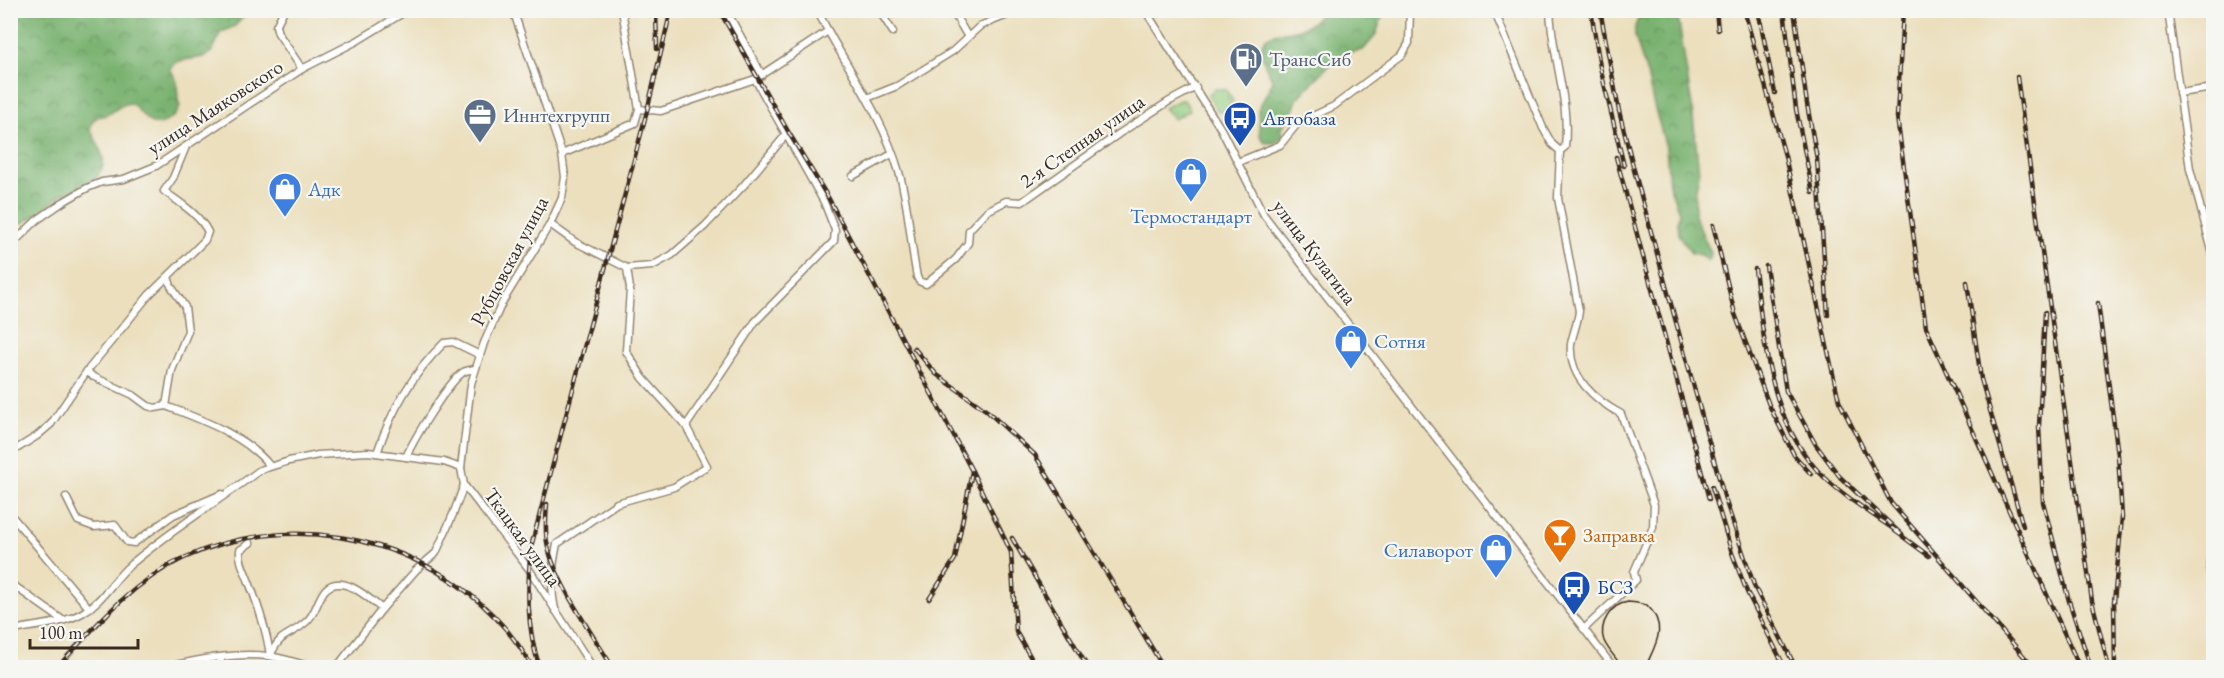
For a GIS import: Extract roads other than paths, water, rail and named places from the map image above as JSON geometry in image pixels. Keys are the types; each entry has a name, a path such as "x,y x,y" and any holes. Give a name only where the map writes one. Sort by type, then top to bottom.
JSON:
{"street":[{"path":"284,10 276,26 278,33 302,69"},
{"name":"улица Маяковского","path":"10,246 38,220 75,194 102,182 123,179 143,172 185,148 302,69 357,41 408,10"},
{"name":"Рубцовская улица","path":"464,485 461,468 471,384 480,355 502,303 550,224 562,198 565,177 562,154 513,10"},
{"path":"562,154 636,123 639,109 622,10"},
{"path":"726,10 762,75"},
{"name":"2-я Степная улица","path":"817,10 867,98 899,171 917,277 919,281 926,284 956,259 968,243 969,230 987,212 1006,201 1022,202 1120,133 1196,87"},
{"path":"879,10 893,32"},
{"path":"952,10 968,37"},
{"path":"867,98 897,86 953,51 980,26 1020,10"},
{"name":"улица Кулагина","path":"1145,10 1196,87 1238,162 1263,215 1614,668"},
{"path":"1238,162 1280,145 1298,123 1334,106 1402,55 1409,43 1410,10"},
{"path":"1494,10 1543,128 1552,144 1560,151"},
{"path":"1550,10 1564,95 1566,135 1565,147 1560,151 1558,198 1579,311 1571,342 1572,358 1577,374 1586,388 1604,405 1621,414 1651,497 1654,517 1653,527 1634,572 1635,580 1584,629"},
{"path":"2168,10 2190,169 2214,258"},
{"path":"639,109 661,111 755,80 828,32"},
{"path":"627,268 630,289 626,351 643,378 686,426 755,322 834,241 833,221 824,202 755,80"},
{"path":"2179,93 2214,88"},
{"path":"550,224 575,242 627,268 652,266 672,255 705,226 744,185 785,136"},
{"path":"10,453 51,424 87,371 149,295 205,240 208,232 198,217 164,191 173,178 185,148"},
{"path":"852,176 892,154"},
{"path":"166,406 172,370 189,331 185,307 171,286 168,277"},
{"name":"Рубцовская улица","path":"377,453 396,404 419,371 444,343 453,342 480,355"},
{"path":"406,457 414,439 453,382 463,371 476,369"},
{"path":"87,371 92,376 133,395 148,406 155,408 166,406 240,439 270,465"},
{"name":"Ткацкая улица","path":"555,610 551,589 551,569 557,544 617,503 674,486 707,466 686,426"},
{"path":"10,631 73,617 89,608 107,592 128,567 164,538 270,465 340,452 377,453 444,462 461,468"},
{"path":"336,668 382,609 416,570 436,553 464,485"},
{"name":"Ткацкая улица","path":"464,485 529,569 593,668"},
{"path":"66,497 78,522 94,526 115,525 127,542 134,543 173,515 230,491"},
{"path":"10,514 89,608"},
{"path":"2214,529 2210,572 2214,588"},
{"path":"250,543 240,550 240,562 268,637 270,656"},
{"path":"10,583 61,619"},
{"path":"270,656 283,636 309,620 324,591 331,586 346,585 367,596 382,609"},
{"path":"163,668 222,657 270,656 318,668"},
{"path":"218,668 222,657"}],"tram line":[{"path":"1623,668 1604,641 1603,628 1611,611 1628,602 1647,605 1657,621 1659,629 1656,644 1645,668"}],"railway":[{"path":"656,10 657,49"},
{"path":"540,668 530,623 531,547 647,111 671,10"},
{"path":"719,10 829,199 972,471 1011,552 1016,632 1037,668"},
{"path":"1591,10 1600,67 1624,166"},
{"path":"1600,10 1619,111 1634,170 1724,496 1755,588 1796,668"},
{"path":"1716,10 1718,30"},
{"path":"1744,10 1785,156 1839,401 1891,503 2034,668"},
{"path":"1758,10 1775,93"},
{"path":"1784,10 1796,109 1813,193"},
{"path":"1794,10 1817,159 1828,315"},
{"path":"1903,10 1897,117 1926,327 2080,668"},
{"path":"2017,77 2092,601 2109,668"},
{"path":"1616,157 1709,499"},
{"path":"1713,225 1735,314 1769,405 1794,455 1811,474"},
{"path":"1755,269 1771,376 1778,402 1801,450 1837,489 1902,535 1840,477 1816,445 1786,391 1766,266"},
{"path":"1967,282 1981,379 2023,526"},
{"path":"2098,303 2118,455 2122,517 2114,602 2115,668"},
{"path":"2045,312 2039,426 2043,502 2069,601 2091,668"},
{"path":"914,348 936,374 987,411 1035,455 1164,668"},
{"path":"929,599 955,559 972,471"},
{"path":"1712,487 1732,553 1747,592 1785,668"},
{"path":"547,504 547,542 557,573 613,668"},
{"path":"1895,531 1929,556"},
{"path":"57,668 115,606 165,568 184,558 232,541 281,534 331,536 379,546 425,565 467,592 503,626 533,668"},
{"path":"1012,538 1088,668"}],"place":[{"name":"ТрансСиб","path":"1246,88"},
{"name":"Иннтехгрупп","path":"480,144"},
{"name":"Автобаза","path":"1240,147"},
{"name":"Термостандарт","path":"1191,203"},
{"name":"Адк","path":"285,218"},
{"name":"Сотня","path":"1351,370"},
{"name":"Заправка","path":"1560,564"},
{"name":"Силаворот","path":"1496,579"},
{"name":"БСЗ","path":"1574,616"}]}
